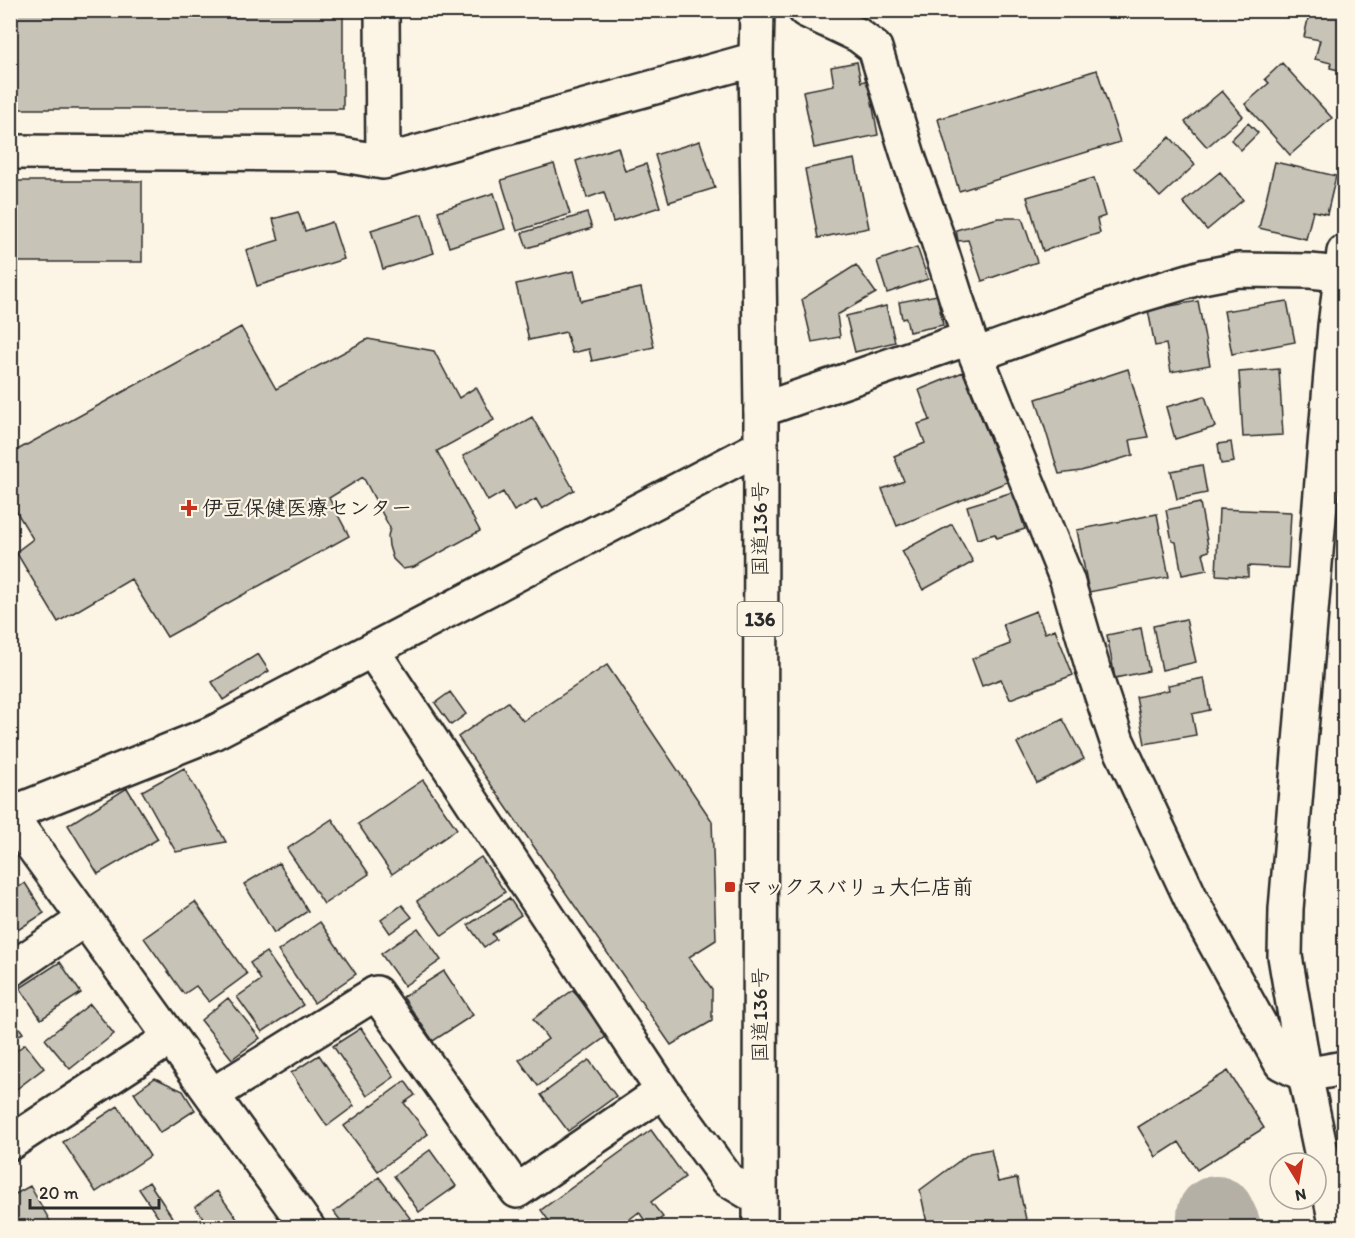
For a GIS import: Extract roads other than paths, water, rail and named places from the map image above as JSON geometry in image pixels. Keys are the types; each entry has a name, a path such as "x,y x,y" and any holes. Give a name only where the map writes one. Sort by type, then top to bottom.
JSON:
{"main road":[{"path":"382,10 383,162"},
{"name":"国道136号","path":"757,10 761,410 760,1213"},
{"path":"805,10 858,35 875,48 910,162 973,347 1067,580 1117,741 1193,903 1281,1063 1305,1075 1344,1068"},
{"path":"10,153 338,154 383,162 756,59"},
{"path":"761,410 1202,277 1238,270 1310,271 1342,263 1340,327 1286,909 1285,956 1305,1075 1337,1227"},
{"path":"308,1227 10,814 213,733 760,447"},
{"path":"372,650 663,1091 728,1180 760,1213"},
{"path":"10,970 85,919"},
{"path":"212,1095 375,993 517,1191 663,1091"},
{"path":"10,1143 170,1038"}],"waterway":[{"path":"1216,1215 1222,1228"}],"place":[{"name":"伊豆保健医療センター","path":"189,508"},
{"name":"マックスバリュ大仁店前","path":"730,887"}]}
